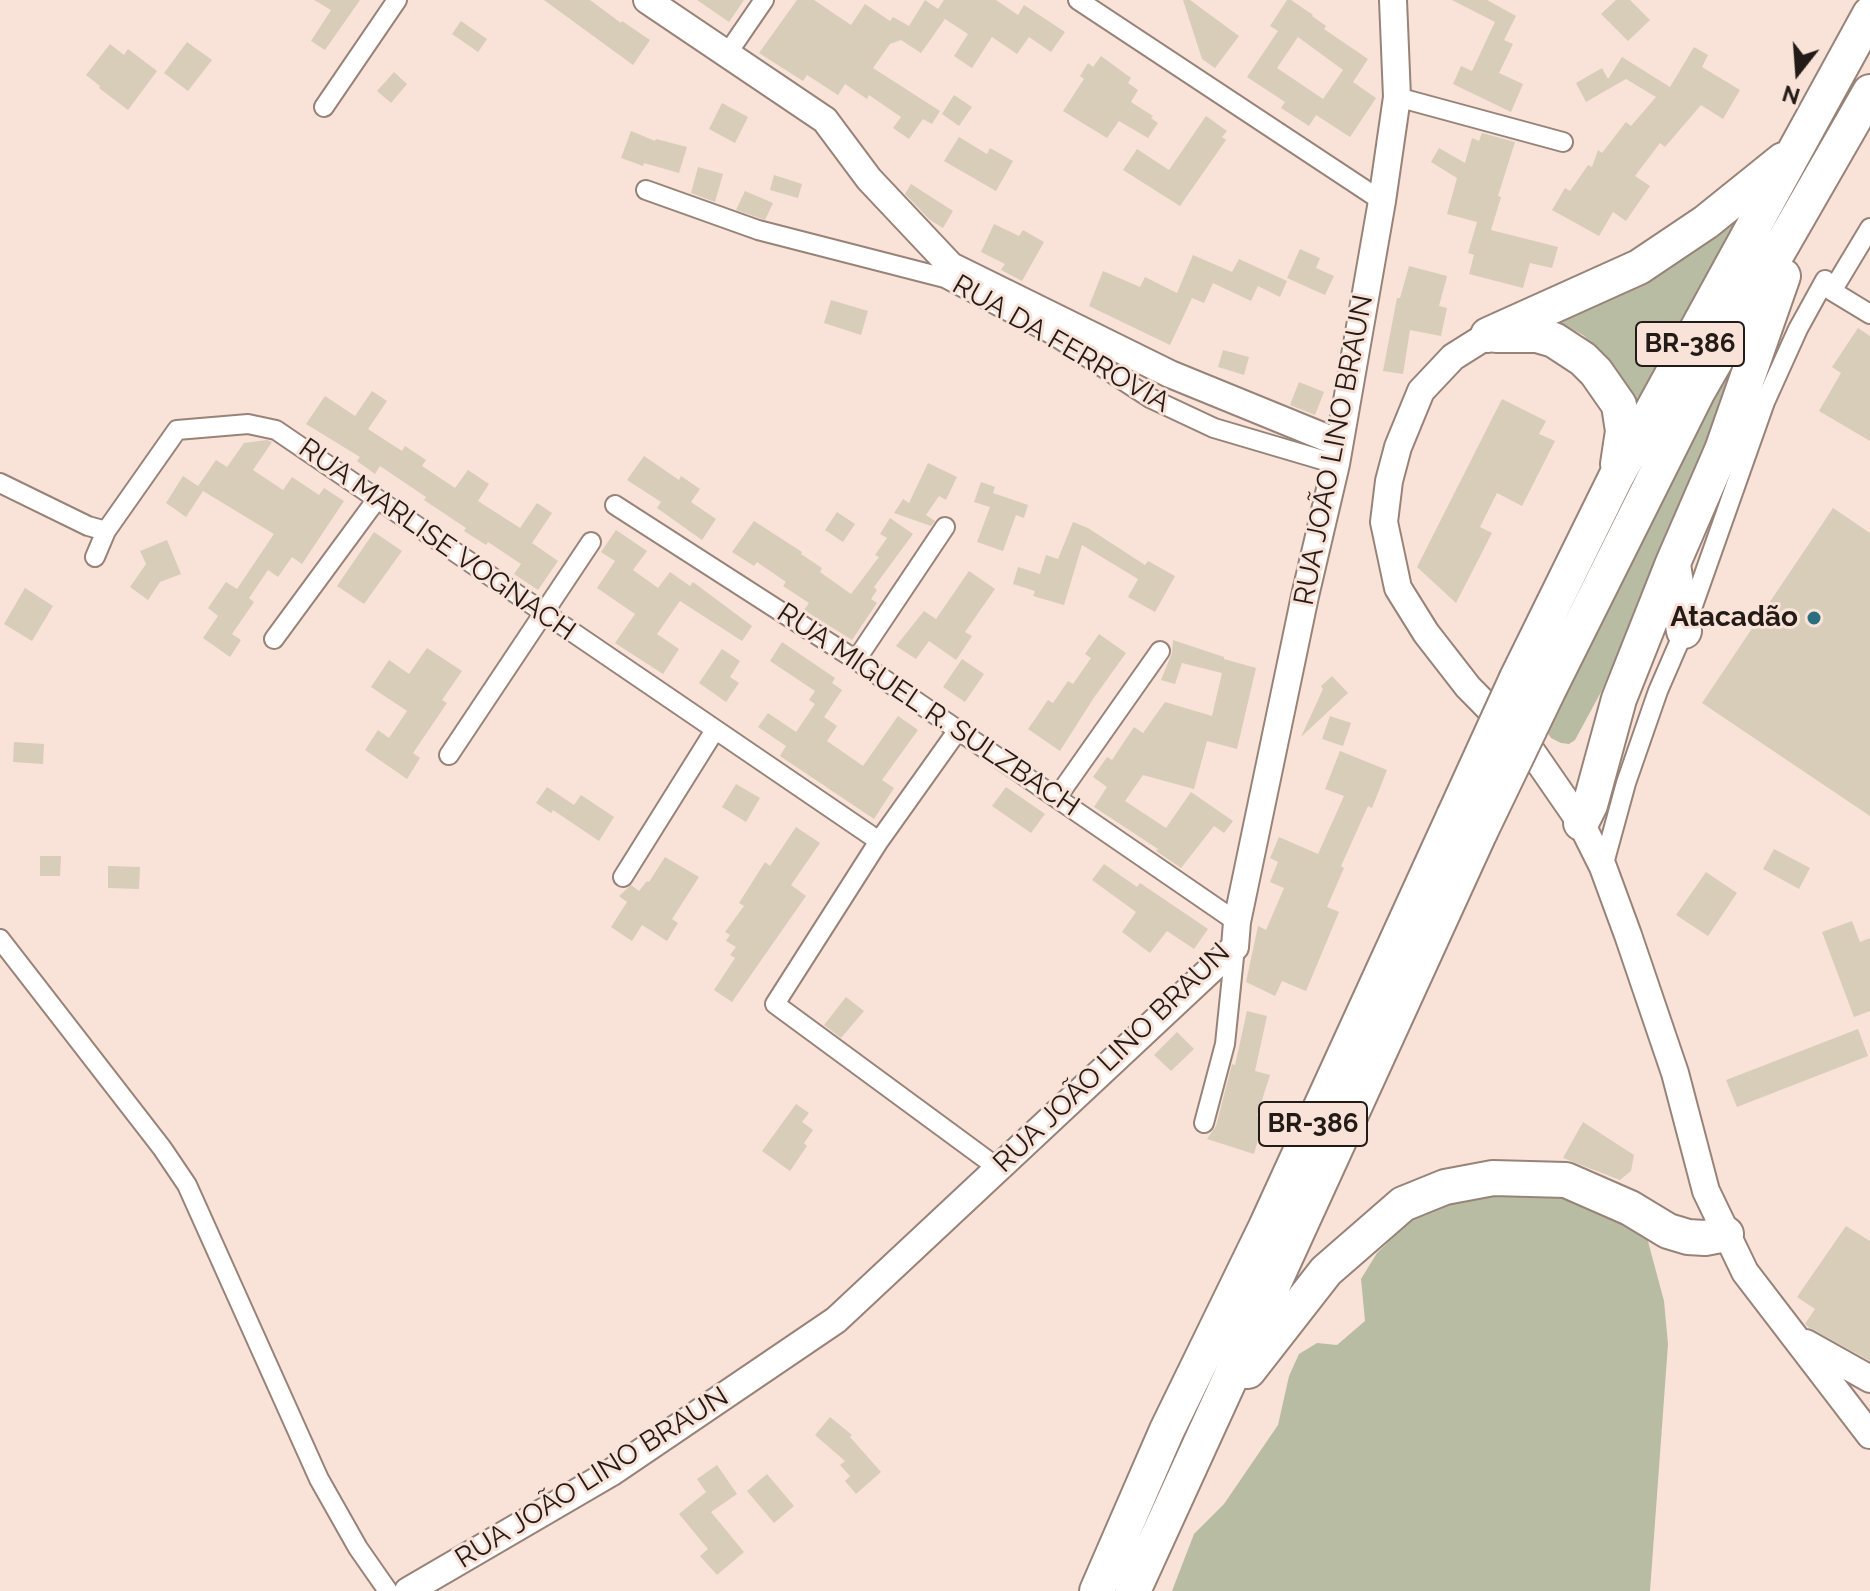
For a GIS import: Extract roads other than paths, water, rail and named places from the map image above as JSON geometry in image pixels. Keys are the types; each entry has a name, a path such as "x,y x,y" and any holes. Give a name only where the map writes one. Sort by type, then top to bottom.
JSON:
{"highway":[{"name":"BR-386","path":"1135,1588 1214,1415 1467,824 1517,678 1616,477 1870,14"},
{"name":"BR-386","path":"1101,1581 1167,1430 1467,824 1547,693 1698,391 1870,92"},
{"path":"1488,335 1639,267 1706,222 1795,149"},
{"path":"1581,823 1590,805 1619,699 1722,450 1808,203"},
{"path":"1488,335 1537,335 1554,340 1583,359 1596,372 1619,405 1623,431 1616,477"},
{"path":"1673,563 1684,631"},
{"path":"1214,1415 1326,1271 1403,1204 1445,1187 1493,1178 1566,1180 1630,1208 1668,1231 1733,1247"}],"street":[{"path":"324,107 397,0"},
{"path":"647,0 825,120 869,179 948,272 1338,453"},
{"path":"727,54 764,0"},
{"path":"1078,0 1382,201"},
{"name":"RUA JOÃO LINO BRAUN","path":"408,1591 612,1472 836,1320 998,1168 1236,935 1305,596 1338,453 1382,201 1397,97 1393,0"},
{"path":"1397,97 1563,142"},
{"name":"RUA DA FERROVIA","path":"646,190 758,230 948,272"},
{"path":"1832,291 1870,228"},
{"path":"1603,867 1626,783 1658,691 1684,631 1765,402 1798,329 1825,280 1832,291 1870,314"},
{"path":"1488,335 1453,357 1421,391 1398,447 1389,481 1384,522 1398,588 1426,633 1468,687 1532,752 1581,823 1603,867 1675,1073 1706,1191 1745,1272 1870,1435"},
{"name":"RUA MARLISE VOGNACH","path":"106,531 177,430 248,424 276,430 879,841"},
{"path":"0,483 88,526 106,531 95,557"},
{"path":"274,639 377,499"},
{"name":"RUA MIGUEL R. SULZBACH","path":"615,505 856,660 1058,796 1236,935"},
{"path":"856,660 945,527"},
{"path":"449,755 591,542"},
{"path":"1058,796 1160,651"},
{"path":"623,877 715,730"},
{"path":"958,730 879,841 775,1004 998,1168"},
{"path":"1204,1123 1225,1044 1236,935"},
{"path":"0,939 153,1136 187,1185 319,1479 358,1548 388,1591"},
{"path":"1796,1338 1870,1379"}],"place":[{"name":"Atacadão","path":"1814,618"}]}
